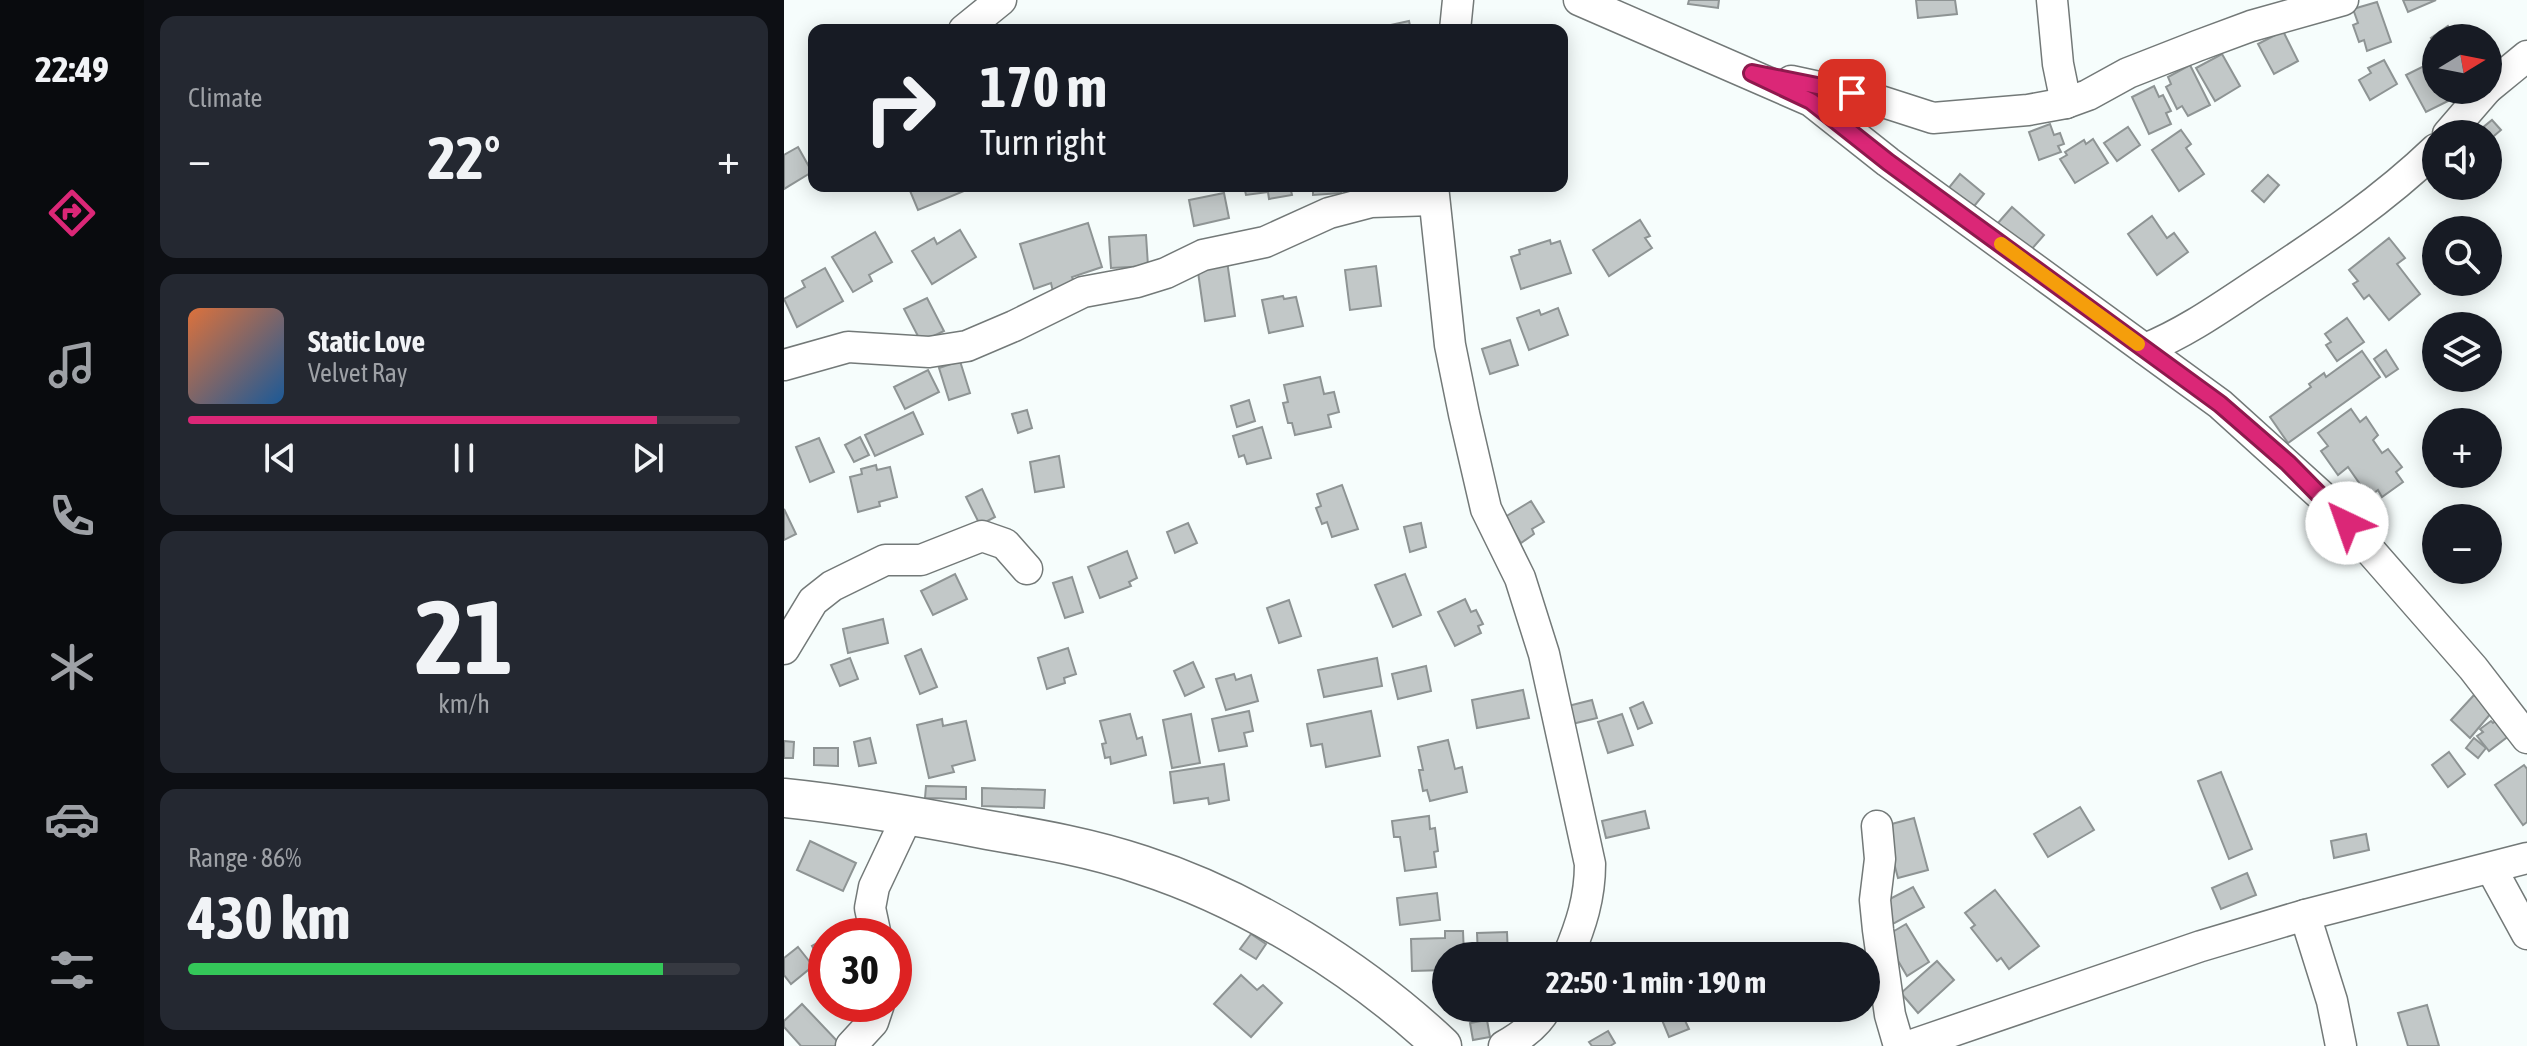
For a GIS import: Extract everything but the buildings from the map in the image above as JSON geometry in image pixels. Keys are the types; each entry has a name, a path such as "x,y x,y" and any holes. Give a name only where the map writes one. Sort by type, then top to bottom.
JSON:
{"street":[{"path":"971,24 1001,0"},
{"path":"1456,24 1458,0"},
{"path":"1579,0 1811,101 1888,162 2220,404 2326,500 2473,668 2527,738"},
{"path":"2052,0 2058,64 2066,103"},
{"path":"1752,73 1874,99 1933,118 2028,110 2066,103 2128,73 2224,36 2343,0"},
{"path":"2502,77 2527,56"},
{"path":"2460,120 2474,104"},
{"path":"2145,349 2180,334 2312,248 2422,162"},
{"path":"784,365 848,347 929,352 967,346 1083,292 1137,282 1166,273 1203,255 1265,242 1329,213 1371,202 1433,193 1450,345 1486,509 1520,578 1544,654 1590,864 1590,888 1585,913 1574,942"},
{"path":"784,649 813,601 832,586 885,560 921,560 982,536 1005,544 1027,569"},
{"path":"784,798 908,815 1074,846 1143,865 1200,887 1315,949 1357,977 1442,1046"},
{"path":"872,918 870,908 874,887 908,815"},
{"path":"1877,826 1880,859 1875,900 1890,1015 1899,1046"},
{"path":"1909,1046 2139,965 2305,915 2527,858"},
{"path":"2491,868 2527,934"},
{"path":"2305,915 2332,1001 2341,1046"},
{"path":"851,1046 873,1022"},
{"path":"1504,1046 1536,1022"}],"slow traffic":[{"path":"2001,244 2138,344"}],"route":[{"path":"1852,93 1752,73 1811,101 1836,118 1888,162 2220,404 2288,463 2347,523"}]}
